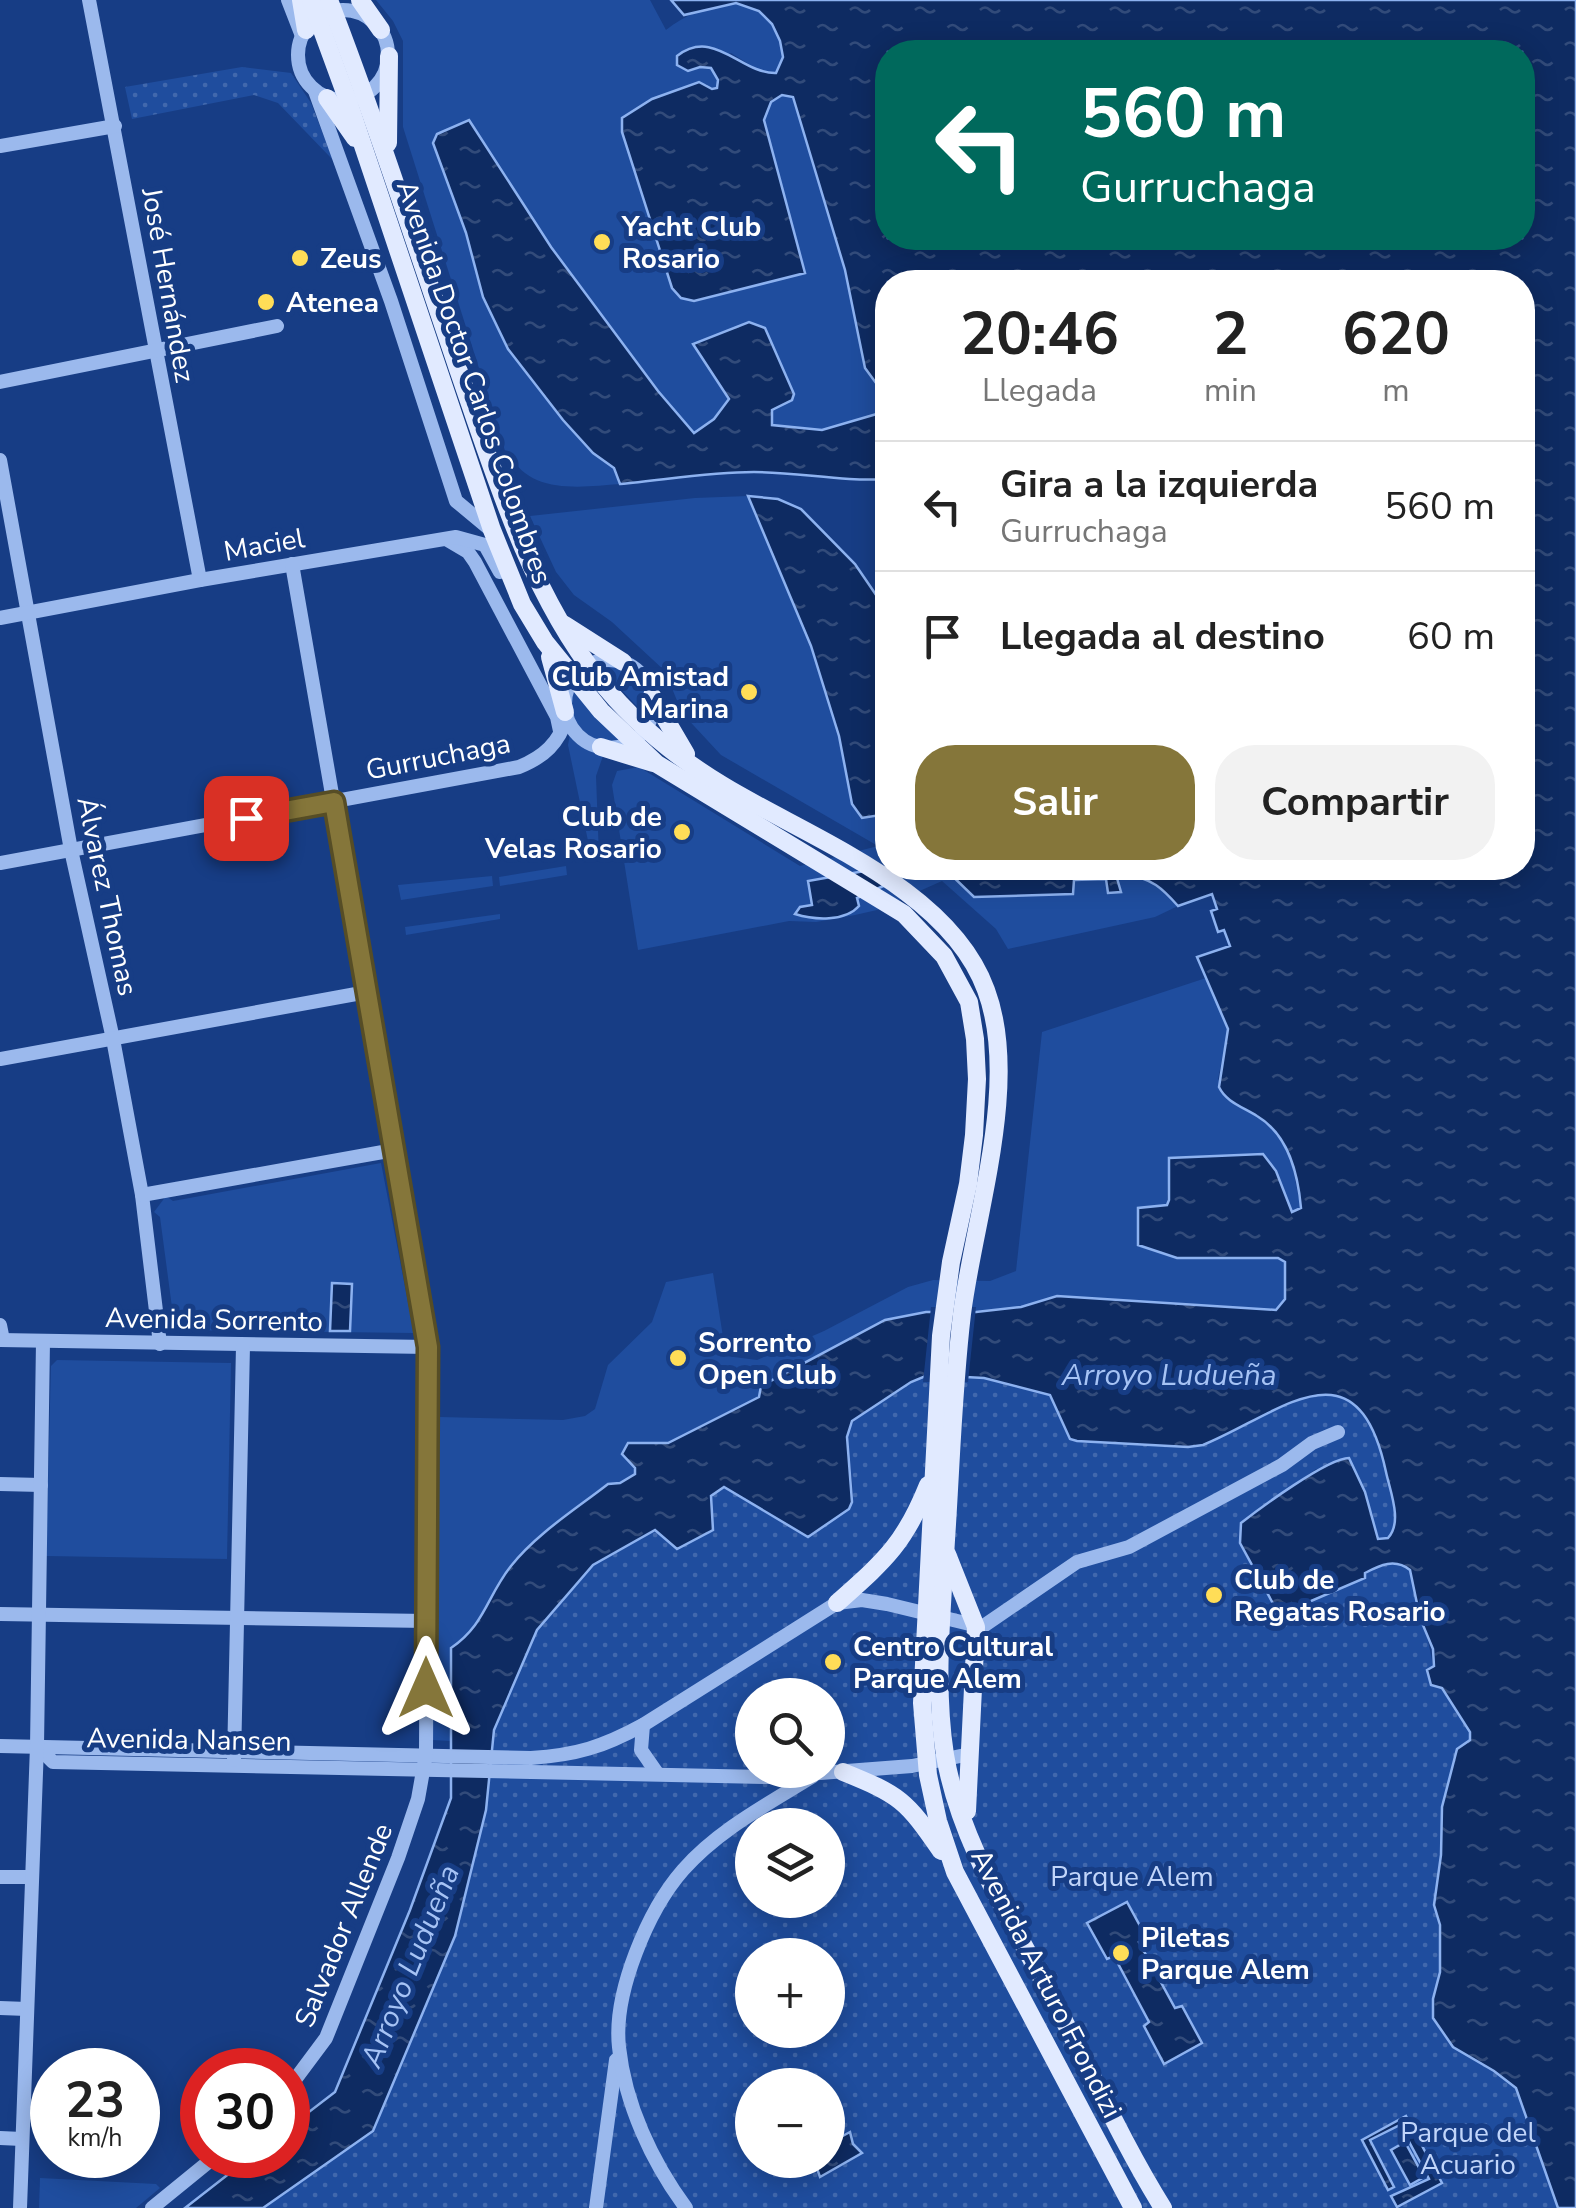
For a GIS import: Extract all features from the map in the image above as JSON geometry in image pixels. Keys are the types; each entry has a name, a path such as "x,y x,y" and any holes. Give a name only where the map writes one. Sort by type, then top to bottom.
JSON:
{"main road":[{"name":"Avenida Doctor Carlos Colombres","path":"301,0 317,16 388,164 505,507 588,665 658,764 723,807 878,896 921,931 961,983 973,1021 977,1079 960,1264 934,1418"},
{"path":"360,0 381,30"},
{"path":"388,164 389,56"},
{"path":"321,94 367,155"},
{"name":"Avenida Doctor Carlos Colombres","path":"358,98 367,155 492,530 514,585 545,642 572,679 638,734 875,872"},
{"path":"564,624 623,662"},
{"path":"545,642 565,722"},
{"path":"652,696 691,763"},
{"path":"601,747 658,764"},
{"name":"Avenida Doctor Carlos Colombres","path":"888,880 944,927 981,977 992,1014 997,1054 988,1168 960,1264 961,1323 954,1418"},
{"name":"Avenida Arturo Frondizi","path":"933,1613 934,1418"},
{"name":"Avenida Arturo Frondizi","path":"954,1418 946,1551 933,1613 922,1703 936,1760 967,1832 1164,2208"},
{"path":"836,1603 899,1544 914,1522 934,1471"},
{"path":"946,1551 976,1627 967,1832"},
{"name":"Avenida Arturo Frondizi","path":"936,1760 938,1820 955,1872 1133,2208"},
{"path":"845,1773 893,1793 912,1809 955,1872"}],"street":[{"name":"José Hernández","path":"89,0 200,580"},
{"path":"288,0 317,16 352,11 368,17 381,30 389,56 378,84 358,98 321,94"},
{"path":"317,16 298,63 303,76 321,94 456,501 492,530"},
{"path":"0,146 115,126"},
{"path":"0,382 277,326"},
{"name":"Álvarez Thomas","path":"0,460 70,850 113,1039 142,1195 160,1344"},
{"path":"445,538 468,552 565,722 590,744 614,747 638,734 652,707 652,696 639,672 623,662 611,660 588,665 572,679 566,694 565,722"},
{"name":"Maciel","path":"0,618 445,538 472,539 485,545 502,576 514,585"},
{"path":"292,564 428,1347 426,1621 433,1762"},
{"name":"Gurruchaga","path":"0,863 518,767 537,760 565,722"},
{"path":"0,1059 367,992"},
{"path":"142,1195 394,1150"},
{"name":"Avenida Sorrento","path":"1,1335 43,1341 428,1347"},
{"path":"20,2208 37,1746 43,1341"},
{"path":"234,1758 242,1346"},
{"path":"836,1603 862,1600 982,1627 1076,1562 1129,1547 1282,1465 1312,1442 1338,1432"},
{"path":"0,1484 40,1485"},
{"name":"Avenida Nansen","path":"529,1765 611,1743 836,1603"},
{"path":"0,1614 426,1621"},
{"path":"649,1721 641,1750 658,1773"},
{"path":"0,1746 37,1746"},
{"name":"Avenida Nansen","path":"37,1746 53,1762 234,1758 735,1774"},
{"name":"Avenida Nansen","path":"845,1772 970,1754"},
{"name":"Salvador Allende","path":"310,2059 326,2038 433,1762"},
{"path":"596,2208 618,2042 635,1950 646,1924 682,1871 728,1831 795,1788"},
{"path":"0,1877 32,1877"},
{"path":"0,2008 27,2009"},
{"path":"618,2042 633,2106 647,2143 664,2178 686,2208"},
{"path":"0,2138 22,2138"},
{"path":"152,2208 189,2178"}],"green space":[{"name":"Yacht Club Rosario","path":"376,0 650,0 666,30 689,16 724,4 742,4 761,13 780,38 782,60 776,73 763,73 731,53 688,71 711,68 719,80 717,88 712,90 706,84 622,118 623,133 672,288 805,273 763,120 770,102 782,95 793,97 845,270 865,368 875,382 875,415 822,430 772,425 772,410 791,400 693,344 729,399 714,419 694,433 551,247 468,120 437,134 433,143 466,233 483,297 508,349 593,453 614,468 620,484 557,485 529,476 506,454 403,127 403,41"},
{"path":"242,67 291,73 311,103 333,160 278,103 254,95 132,119 125,87"},
{"path":"748,496 811,646 839,736 852,804 862,818 875,816 875,844 721,755 682,713 665,671 612,622 574,595 556,572 530,516"},
{"path":"615,663 641,683 646,716 599,666"},
{"path":"573,686 623,741 599,740 581,729 572,710"},
{"path":"570,734 604,753 596,776 599,857 592,860 568,745"},
{"path":"639,767 800,866 875,847 875,869 808,882 812,905 855,899 898,880 956,880 974,897 1073,894 1074,880 1145,880 1178,906 1155,917 1008,949 996,929 942,881 877,910 855,915 816,922 789,921 638,950 612,785 617,771"},
{"path":"566,866 567,875 500,886 499,877"},
{"path":"492,876 493,886 401,900 398,885"},
{"path":"500,914 500,919 406,935 405,927"},
{"name":"Sorrento Open Club","path":"1206,978 1228,1029 1218,1079 1230,1100 1262,1118 1284,1142 1301,1209 1292,1212 1276,1171 1169,1159 1167,1205 1177,1258 1278,1258 1285,1262 1285,1299 1276,1310 1057,1296 1021,1307 925,1312 885,1320 761,1386 760,1397 668,1443 628,1443 635,1474 620,1483 608,1484 532,1543 503,1577 479,1620 451,1648 451,1741 432,1740 432,1613 440,1417 563,1420 585,1416 595,1409 608,1365 652,1322 666,1282 713,1273 726,1356 757,1360 824,1331 908,1287 933,1280 990,1281 1016,1271 1042,1032"},
{"path":"381,1163 414,1333 175,1330 160,1217 154,1212 166,1196 173,1201"},
{"path":"57,1360 231,1363 227,1559 46,1556 51,1366"},
{"name":"Parque Alem","path":"928,1375 984,1378 1050,1395 1064,1427 1077,1441 1188,1447 1203,1445 1313,1396 1336,1396 1356,1406 1373,1431 1386,1472 1395,1516 1387,1539 1378,1539 1365,1492 1316,1469 1253,1514 1240,1543 1276,1609 1291,1612 1365,1578 1365,1573 1382,1565 1399,1564 1410,1570 1435,1687 1442,1688 1463,1718 1471,1740 1442,1807 1440,1972 1433,1999 1453,2047 1516,2088 1558,2208 263,2208 373,2131 455,1936 486,1810 494,1730 537,1630 593,1565 724,1487 852,1502 847,1437 857,1418 880,1400"},
{"path":"40,2178 156,2184 160,2188 136,2208 39,2208"}],"water":[{"name":"Arroyo Ludueña","path":"671,0 1576,0 1576,2208 1558,2208 1516,2088 1453,2047 1433,2018 1440,1972 1440,1925 1434,1905 1442,1807 1457,1749 1470,1740 1470,1732 1442,1688 1431,1685 1427,1670 1434,1666 1433,1649 1420,1618 1410,1570 1399,1564 1382,1565 1365,1573 1365,1578 1283,1613 1276,1609 1240,1543 1241,1523 1311,1475 1349,1458 1365,1492 1378,1539 1388,1538 1395,1515 1386,1472 1373,1431 1356,1406 1336,1396 1313,1396 1203,1445 1188,1447 1077,1441 1070,1439 1050,1395 984,1378 928,1375 852,1421 847,1437 852,1502 849,1509 808,1537 724,1487 711,1496 713,1530 677,1549 655,1530 593,1565 537,1630 494,1730 486,1810 455,1936 373,2131 310,2175 310,2111 335,2092 451,1798 451,1648 479,1620 503,1577 532,1543 608,1484 620,1483 635,1474 635,1468 622,1454 628,1443 668,1443 759,1397 761,1386 885,1320 926,1312 1021,1307 1057,1296 1276,1310 1285,1299 1285,1262 1278,1258 1177,1258 1138,1245 1138,1208 1167,1205 1169,1200 1169,1158 1263,1154 1276,1171 1292,1212 1301,1208 1294,1169 1284,1144 1268,1124 1230,1100 1219,1087 1228,1029 1197,957 1230,946 1224,930 1218,932 1211,911 1217,909 1212,894 1178,906 1145,880 1535,880 1535,270 875,270 875,382 865,368 845,270 793,97 782,95 771,102 764,120 805,273 694,301 681,298 672,288 622,132 622,118 652,99 699,82 717,88 718,80 711,68 688,71 677,65 677,56 690,48 715,49 751,67 776,73 783,57 780,41 772,24 759,11 736,3 684,15"},
{"path":"469,120 551,247 694,433 714,419 729,399 693,344 749,322 765,328 794,394 792,400 772,410 772,425 822,430 875,415 875,479 754,472 620,484 614,468 593,453 563,420 508,349 483,297 466,233 433,143 437,134"},
{"path":"748,496 778,499 801,509 855,564 875,593 875,816 862,818 852,804 839,736 811,646"},
{"path":"875,869 875,880 896,880 857,898 859,906 846,915 820,918 795,914 800,907 812,905 808,881"},
{"path":"956,880 1074,880 1073,894 974,897"},
{"path":"1106,880 1118,880 1121,892 1108,893"},
{"path":"332,1283 352,1284 350,1331 330,1331"},
{"path":"1127,1902 1146,1937 1139,1942 1175,2008 1182,2006 1202,2043 1164,2064 1144,2026 1149,2022 1114,1956 1107,1959 1087,1923"},
{"path":"1406,2116 1442,2183 1397,2207 1391,2196 1429,2179 1400,2125 1370,2140 1394,2187 1388,2190 1362,2140"},
{"path":"850,2132 853,2144 862,2153 845,2163 845,2135"},
{"path":"1405,2142 1424,2177 1410,2185 1391,2150"},
{"path":"223,2178 306,2178 263,2208 185,2208"}],"pier":[{"path":"931,1307 976,1307 968,1382 923,1382"}],"place":[{"name":"Yacht Club Rosario","path":"602,242"},
{"name":"Zeus","path":"300,258"},
{"name":"Atenea","path":"266,302"},
{"name":"Club Amistad Marina","path":"749,692"},
{"name":"Club de Velas Rosario","path":"682,832"},
{"name":"Sorrento Open Club","path":"678,1358"},
{"name":"Club de Regatas Rosario","path":"1214,1595"},
{"name":"Centro Cultural Parque Alem","path":"833,1662"},
{"name":"Piletas Parque Alem","path":"1121,1953"}],"route":[{"path":"246,818 334,802 428,1347 426,1688"}],"park label":[{"name":"Parque del Acuario","path":"1468,2148"}]}
